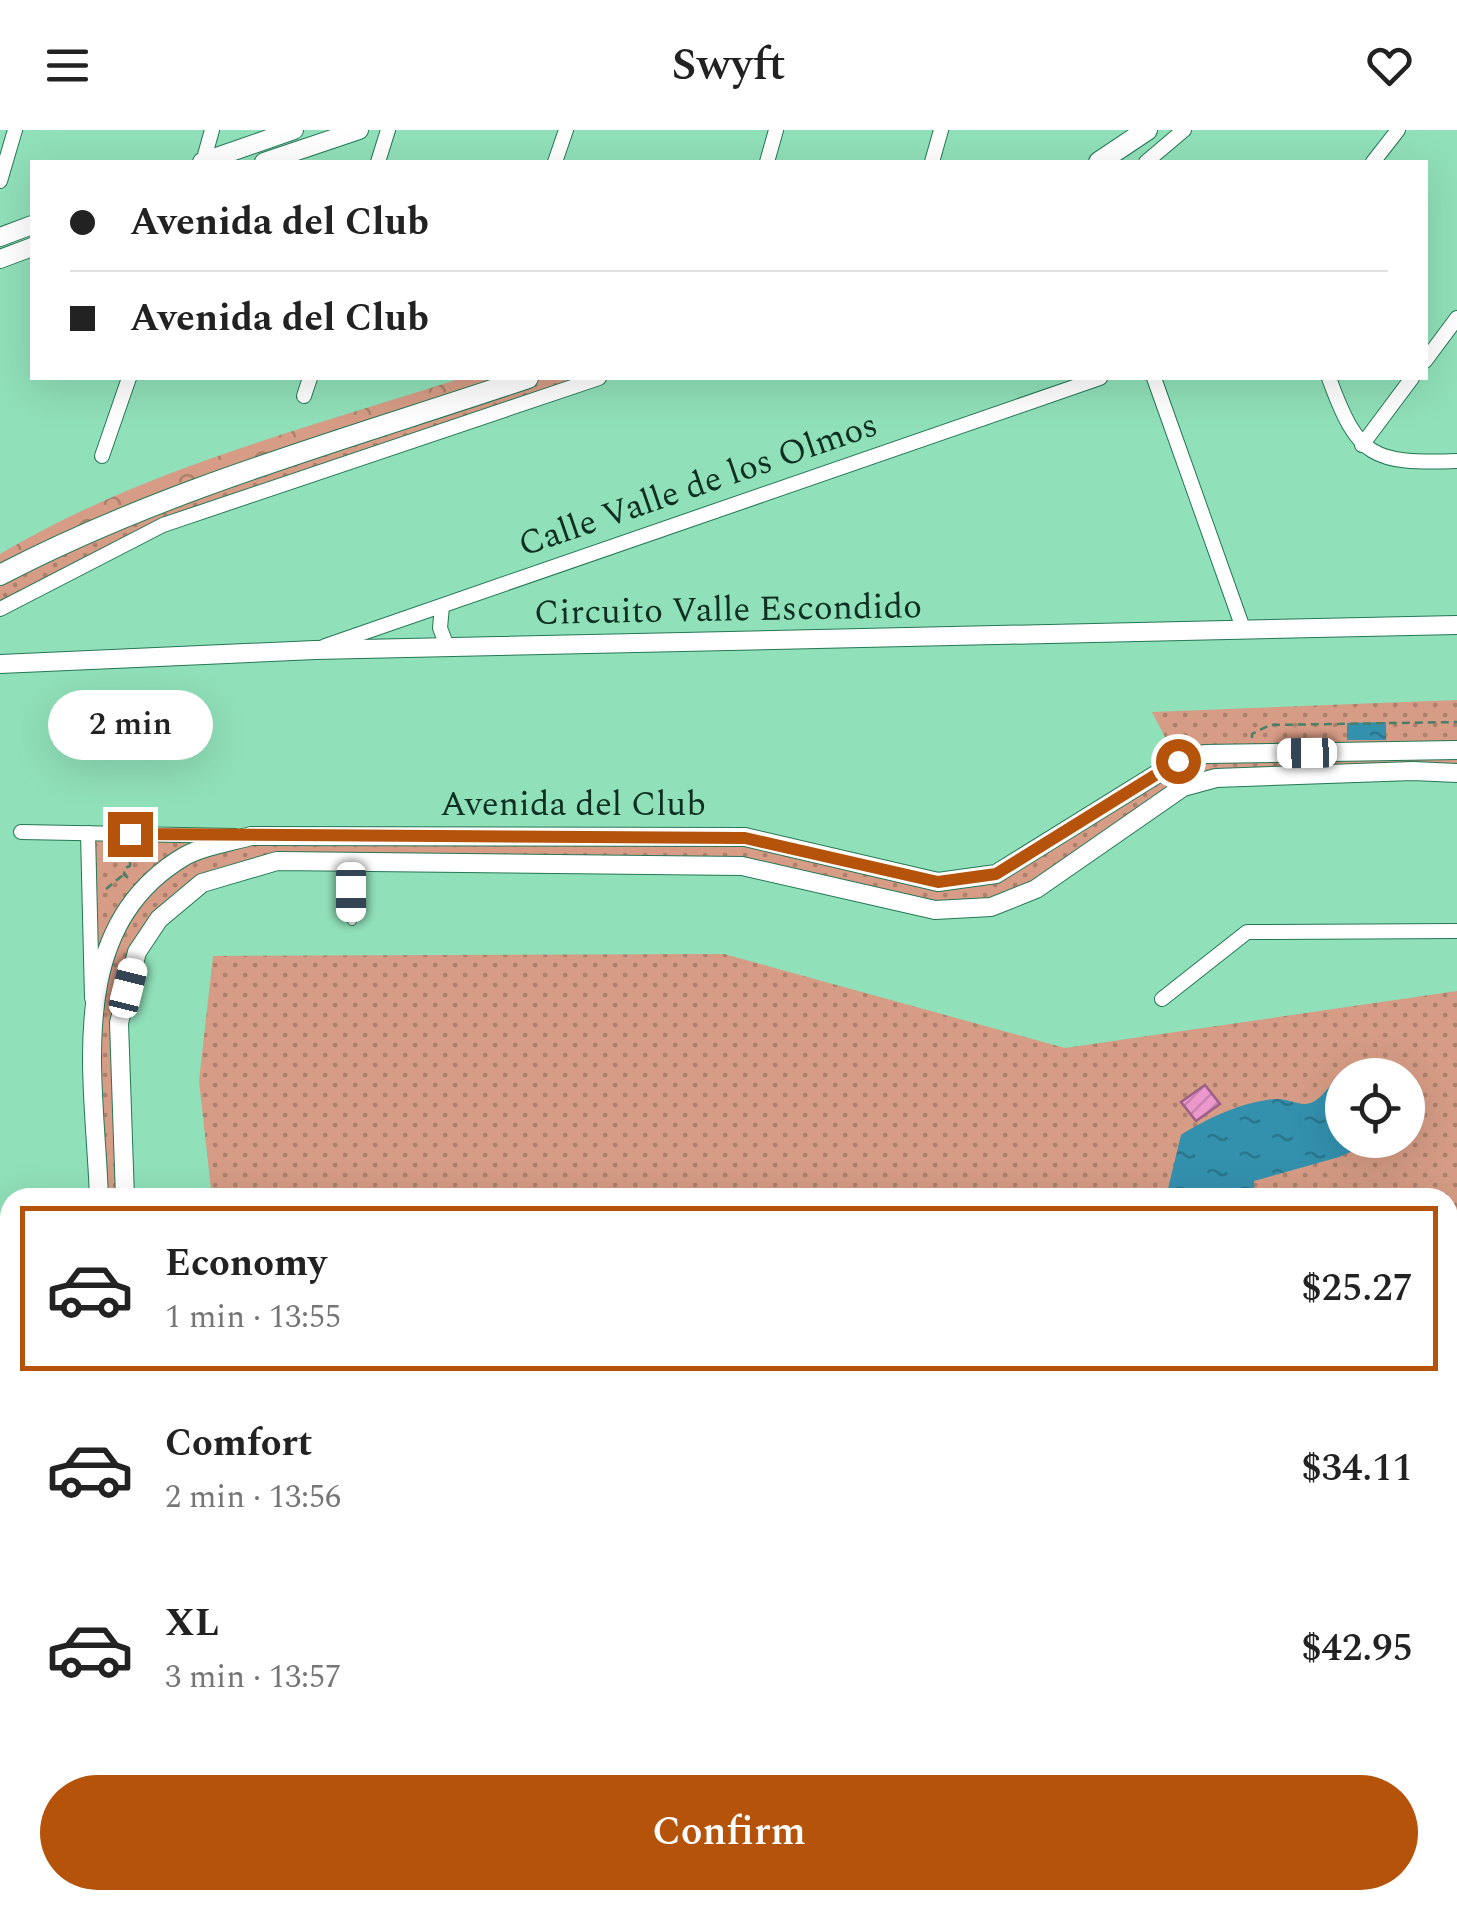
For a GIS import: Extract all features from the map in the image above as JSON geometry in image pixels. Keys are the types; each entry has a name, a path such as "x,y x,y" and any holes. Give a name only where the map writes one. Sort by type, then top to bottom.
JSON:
{"main road":[{"path":"1102,160 1147,130"},
{"path":"0,575 58,544 131,513 522,380"}],"street":[{"path":"0,181 15,130"},
{"path":"203,160 212,130"},
{"path":"208,160 294,130"},
{"path":"270,160 359,130"},
{"path":"379,160 388,130"},
{"path":"556,160 566,130"},
{"path":"768,160 776,130"},
{"path":"933,160 942,130"},
{"path":"1148,160 1184,130"},
{"path":"1375,160 1398,130"},
{"path":"0,237 30,226"},
{"path":"0,259 30,248"},
{"path":"1428,357 1457,318"},
{"path":"102,456 127,380"},
{"path":"304,396 309,380"},
{"path":"0,609 163,525 594,380"},
{"name":"Calle Valle de los Olmos","path":"314,650 1094,380"},
{"path":"1155,380 1244,630"},
{"path":"1331,380 1344,418 1362,445 1384,459 1414,463 1457,461"},
{"path":"1362,445 1411,380"},
{"path":"442,606 440,628 448,650"},
{"name":"Circuito Valle Escondido","path":"0,664 314,650 1457,625"},
{"name":"Avenida del Club","path":"21,832 745,838 938,882 996,874 1178,761 1205,754 1457,750"},
{"path":"1244,777 1247,754"},
{"name":"Avenida del Club","path":"125,1188 119,1023 136,952 159,919 202,884 277,862 742,866 934,910 991,907 1036,889 1182,786 1216,778 1457,773"},
{"name":"Avenida del Club","path":"88,834 99,1188"},
{"name":"Avenida del Club","path":"92,1011 110,937 136,896 186,855 250,836"},
{"path":"276,836 277,862"},
{"path":"1162,999 1247,932 1457,931"}],"lane":[{"path":"351,862 352,921"}],"path":[{"path":"1247,754 1252,734 1270,725 1457,722"},
{"path":"90,902 124,874 125,868 138,868"},
{"path":"124,874 129,880 137,878"}],"green space":[{"path":"456,380 522,380 202,488 0,575 0,554 54,524 167,475"},
{"path":"522,380 593,380 163,525 0,609 0,575 58,544"},
{"path":"1457,700 1457,773 1183,787 1036,889 935,910 742,866 277,861 202,883 159,919 119,1023 125,1188 99,1188 88,833 745,837 938,882 996,873 1177,760 1152,712"},
{"path":"724,954 1065,1048 1457,991 1457,1188 211,1188 199,1081 213,956"}],"water":[{"path":"1386,722 1386,740 1347,740 1347,723"},
{"path":"1325,1091 1325,1158 1335,1158 1254,1181 1254,1188 1168,1188 1181,1135 1238,1107 1279,1099 1312,1103"}],"building":[{"path":"1205,1085 1220,1104 1196,1121 1181,1102"}],"route":[{"path":"130,834 745,838 938,882 996,874 1178,761"}]}
